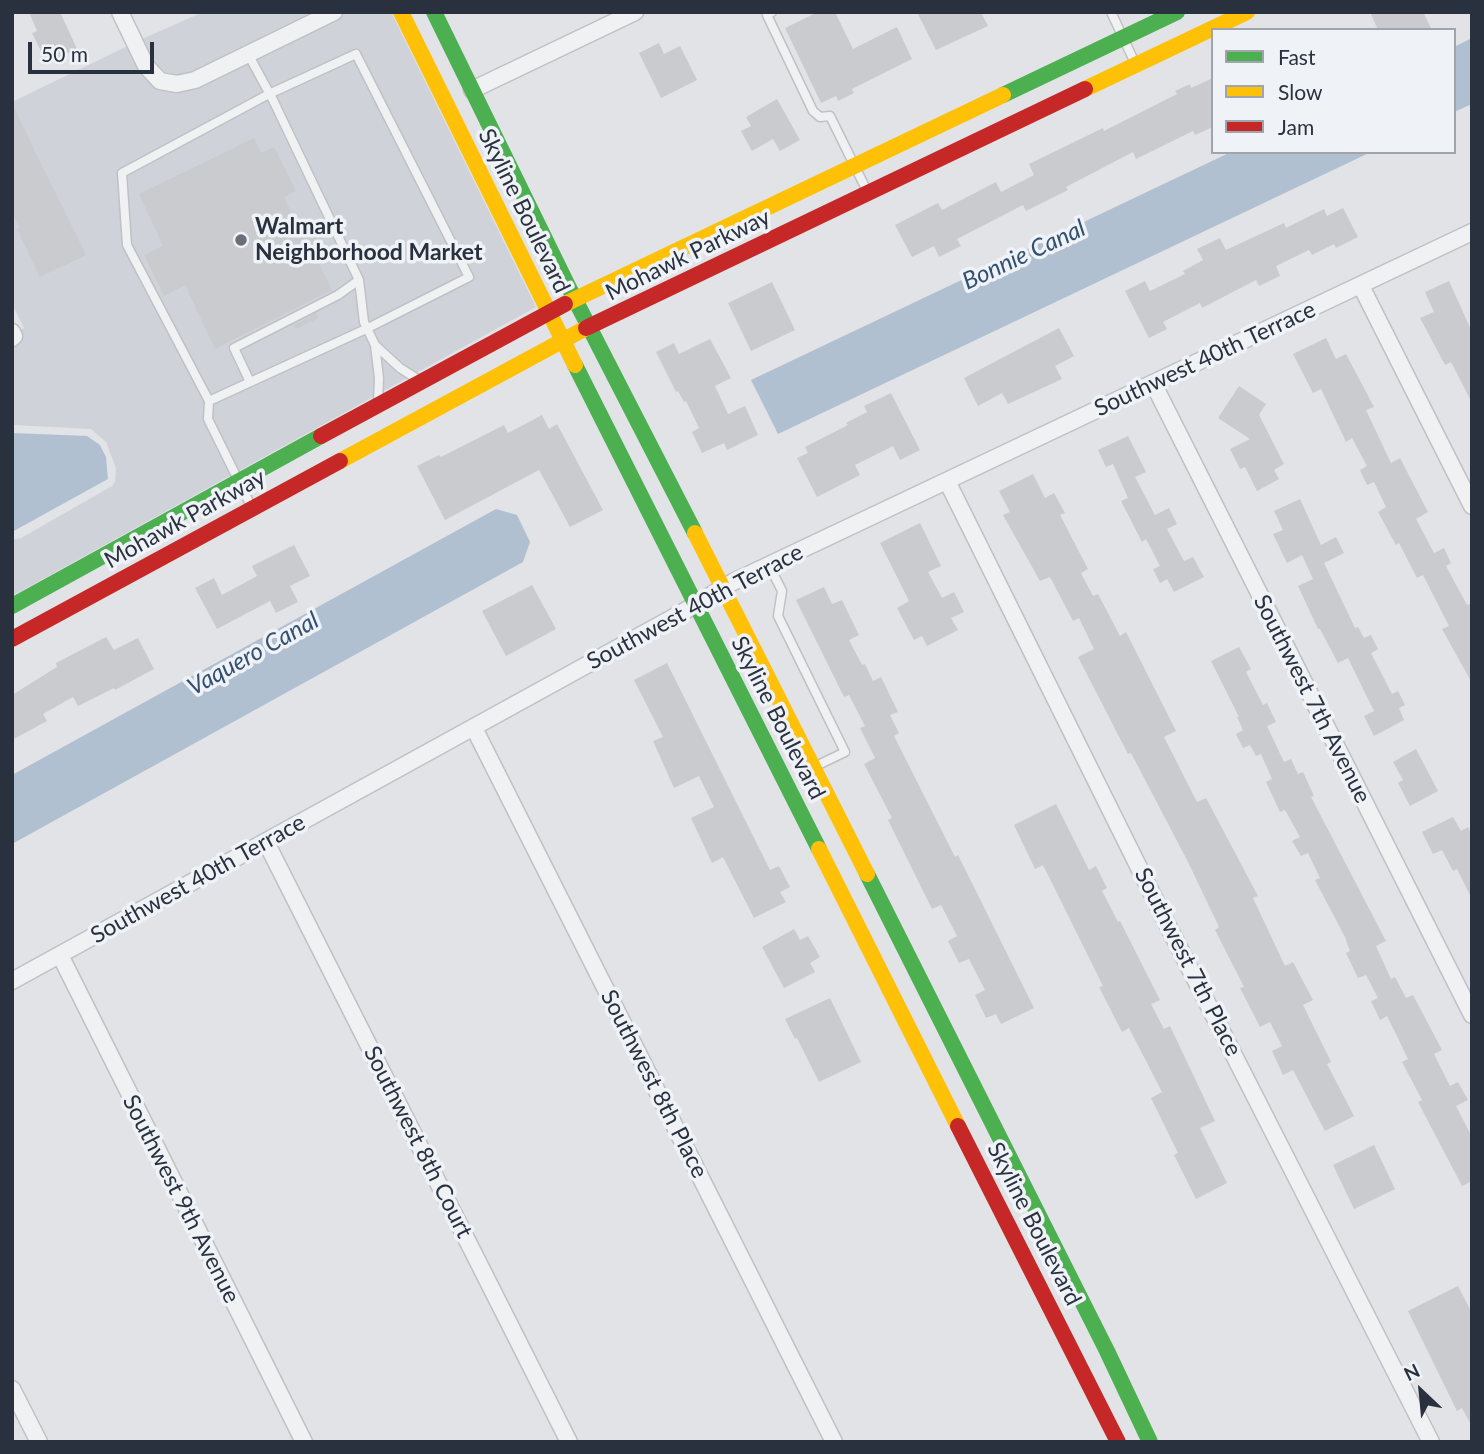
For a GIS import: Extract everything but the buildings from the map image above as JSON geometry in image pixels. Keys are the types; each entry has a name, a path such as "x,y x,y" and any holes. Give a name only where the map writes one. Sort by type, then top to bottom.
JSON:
{"street":[{"path":"120,12 146,66 160,81 177,84 195,80 334,12"},
{"name":"Skyline Boulevard","path":"401,12 562,341 1118,1442"},
{"name":"Skyline Boulevard","path":"434,12 1107,1351 1150,1442"},
{"path":"472,90 635,12"},
{"name":"Mohawk Parkway","path":"12,606 548,312 1177,12"},
{"name":"Mohawk Parkway","path":"1213,28 1247,12"},
{"name":"Mohawk Parkway","path":"12,639 562,341 1211,29"},
{"name":"Southwest 40th Terrace","path":"12,981 474,728 723,587 1472,232"},
{"path":"1361,286 1472,506"},
{"name":"Southwest 7th Avenue","path":"1153,383 1472,1015"},
{"name":"Southwest 7th Place","path":"947,481 1164,918 1431,1442"},
{"name":"Southwest 8th Place","path":"474,728 834,1442"},
{"name":"Southwest 8th Court","path":"266,842 569,1442"},
{"name":"Southwest 9th Avenue","path":"60,955 304,1442"},
{"path":"12,1388 39,1442"}],"lane":[{"path":"772,12 767,15 813,111 820,117 830,116 868,194"},
{"path":"1111,12 1136,65"},
{"path":"248,54 270,94 359,280 366,329 374,345 379,378 378,405"},
{"path":"209,401 366,329 469,277 356,54 270,94 122,173 127,245 209,401 208,419 252,508"},
{"path":"250,382 234,348 338,295 359,280"},
{"path":"374,345 400,368 422,381"},
{"path":"769,565 782,591 778,616 845,752 813,767"}],"shaded area":[{"path":"203,12 391,12 536,307 12,596 12,540 21,538 112,486 116,468 106,442 91,429 12,425 12,335 24,328 12,304 12,102"}],"water":[{"path":"1472,38 1472,104 1456,111 1456,46"},
{"name":"Bonnie Canal","path":"1227,154 1367,154 778,434 751,380"},
{"path":"12,433 87,436 100,445 106,457 108,479 12,532"},
{"name":"Vaquero Canal","path":"496,509 517,515 530,542 523,562 12,844 12,775"}],"traffic: fast":[{"path":"434,12 567,284 695,533"},
{"path":"1003,95 1177,12"},
{"path":"575,365 819,849"},
{"path":"12,606 321,436"},
{"path":"867,874 1150,1442"}],"traffic: slow":[{"path":"401,12 575,365"},
{"path":"1213,28 1247,12"},
{"path":"1085,89 1211,29"},
{"path":"565,304 1003,95"},
{"path":"340,461 586,328"},
{"path":"695,533 867,874"},
{"path":"819,849 958,1126"}],"traffic: jam":[{"path":"586,328 1085,89"},
{"path":"321,436 565,304"},
{"path":"12,639 340,461"},
{"path":"958,1126 1118,1442"}],"place":[{"name":"Walmart Neighborhood Market","path":"241,240"}]}
